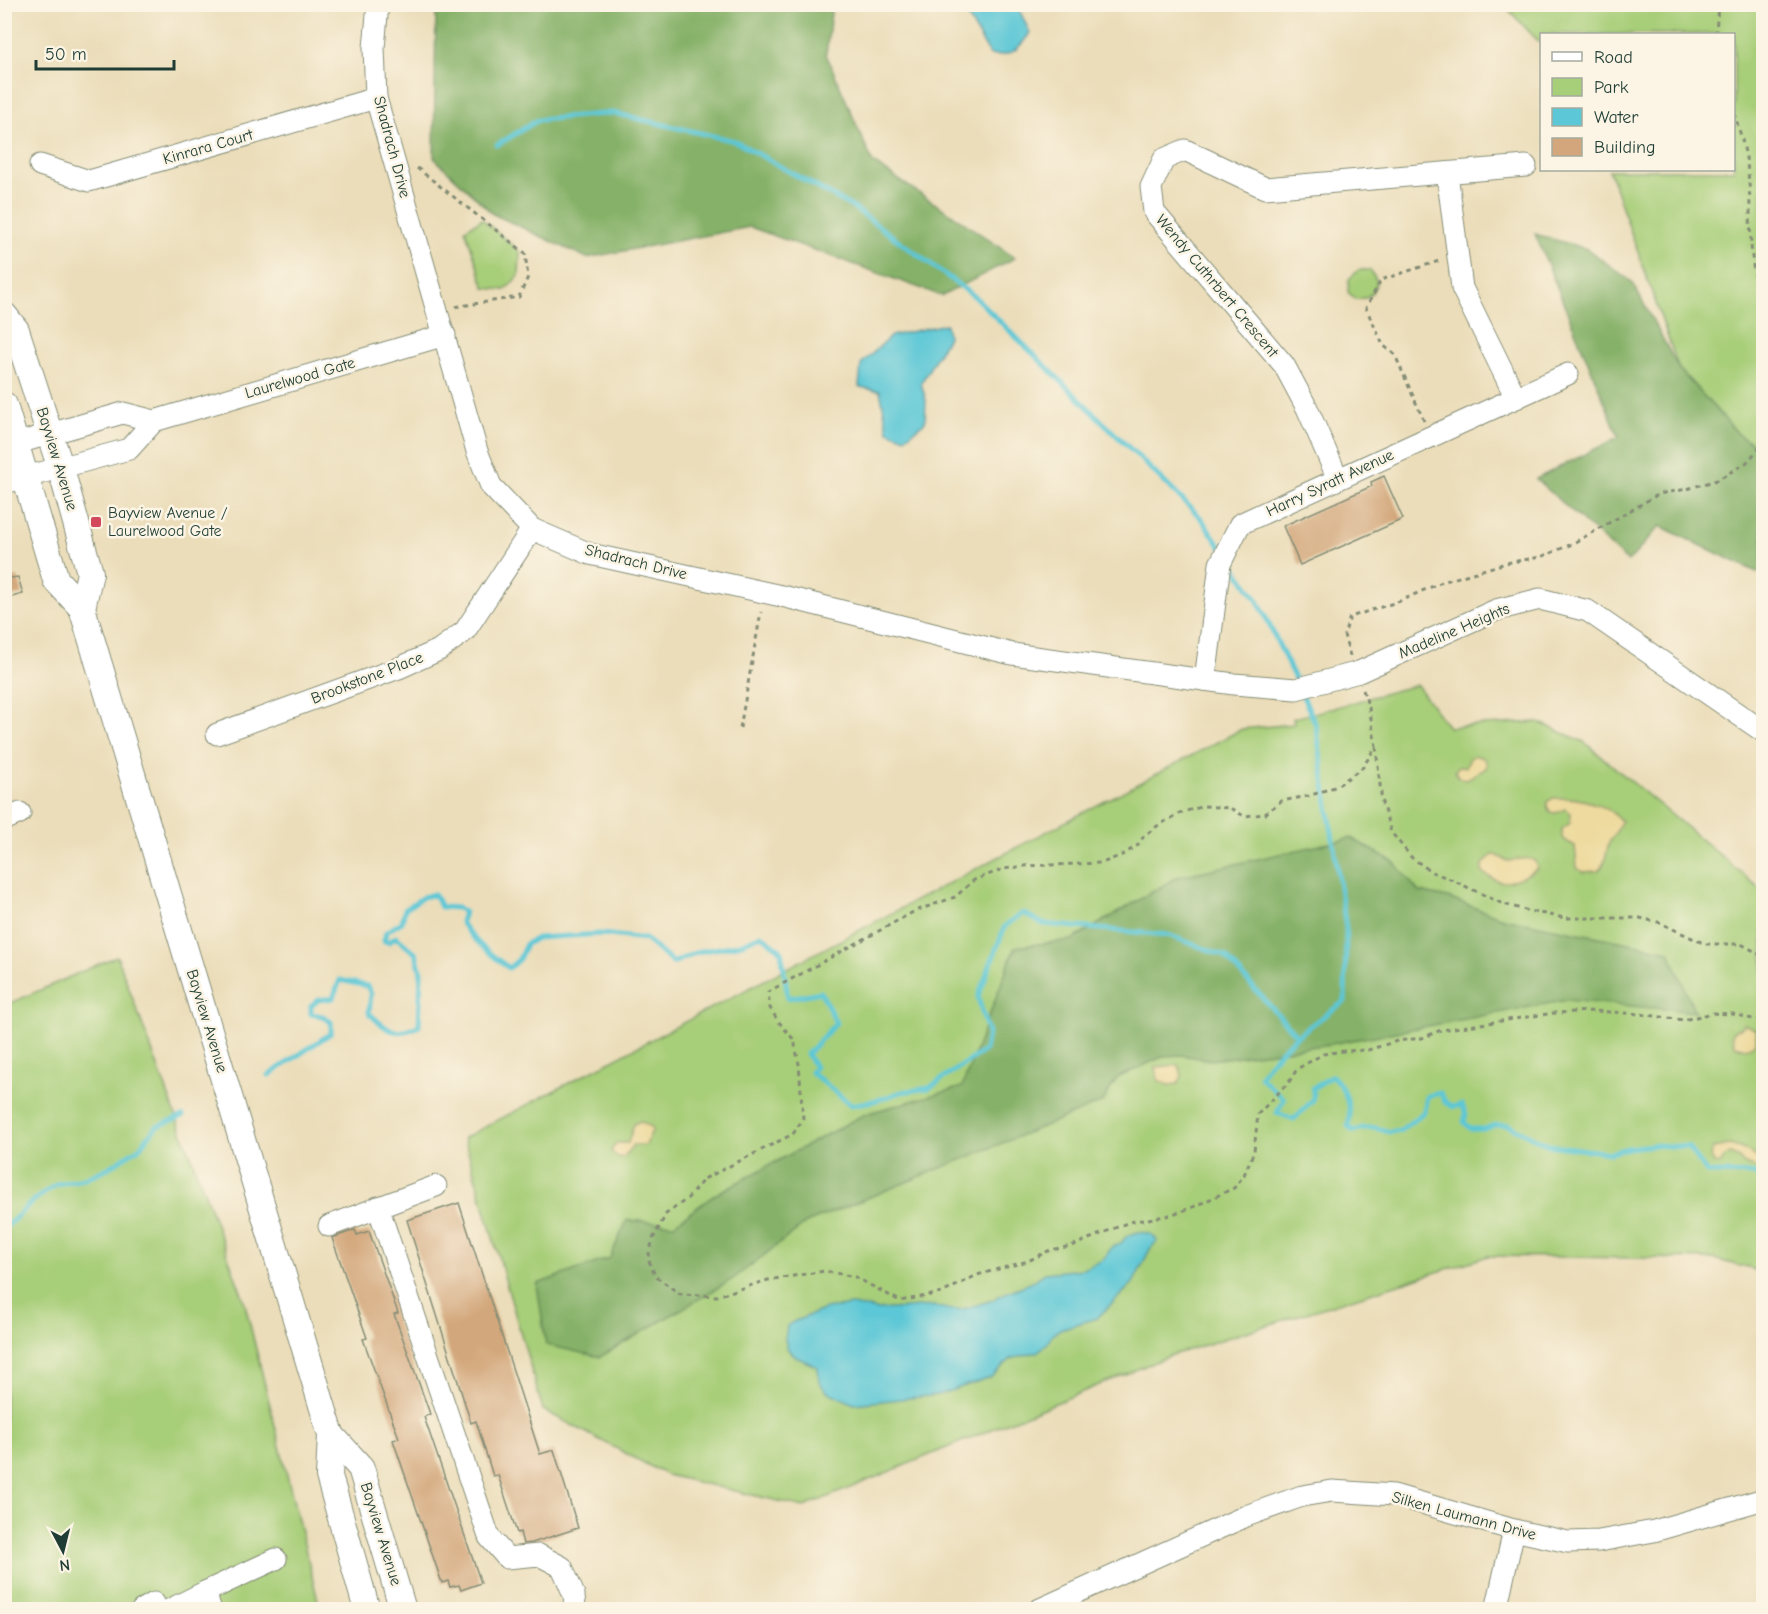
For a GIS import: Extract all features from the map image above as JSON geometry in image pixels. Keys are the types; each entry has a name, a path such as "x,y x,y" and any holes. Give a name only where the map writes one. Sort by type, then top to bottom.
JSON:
{"main road":[{"name":"Bayview Avenue","path":"4,315 16,330 61,469 90,573 82,608"},
{"name":"Bayview Avenue","path":"4,405 15,481 56,580 82,608 331,1435 329,1476 367,1610"},
{"name":"Bayview Avenue","path":"331,1435 361,1468 403,1610"}],"street":[{"name":"Shadrach Drive","path":"378,4 374,48 376,98 477,452 491,486 532,529 590,554 765,592 1012,654 1111,668"},
{"name":"Kinrara Court","path":"40,165 89,181 376,98"},
{"name":"Wendy Cuthrbert Crescent","path":"1338,479 1307,408 1284,365 1154,212 1151,187 1164,159 1185,150 1265,188 1526,166"},
{"path":"1447,172 1462,288 1516,398"},
{"name":"Laurelwood Gate","path":"154,421 445,335"},
{"name":"Harry Syratt Avenue","path":"1205,680 1220,564 1240,524 1568,374"},
{"path":"10,446 123,413 154,421 129,449 15,481"},
{"name":"Brookstone Place","path":"217,734 399,668 439,650 465,630 532,529"},
{"name":"Madeline Heights","path":"1111,668 1296,689 1359,672 1496,610 1540,599 1588,611 1764,732"},
{"path":"328,1226 436,1186"},
{"path":"378,1207 489,1537 507,1558 539,1554 562,1567 574,1594 575,1610"},
{"name":"Silken Laumann Drive","path":"1038,1610 1246,1516 1302,1496 1332,1491 1394,1495 1514,1530 1568,1542 1599,1541 1654,1531 1764,1499"},
{"path":"1496,1610 1514,1530"},
{"path":"169,1610 208,1601 276,1559"},
{"path":"142,1610 154,1603 157,1610"}],"path":[{"path":"1716,33 1718,4"},
{"path":"1735,116 1742,137 1748,171 1750,257 1764,305"},
{"path":"391,147 525,253 528,277 519,297 438,310"},
{"path":"1431,437 1395,355 1383,345 1366,308 1381,280 1458,255"},
{"path":"740,728 765,592"},
{"path":"1376,746 1382,803 1391,832 1412,858 1432,872 1503,904 1528,911 1565,918 1640,918 1658,922 1705,944 1726,942 1741,944 1758,953 1764,963"},
{"path":"1337,786 1281,801 1265,814 1244,816 1230,808 1204,806 1183,812 1160,824 1144,836 1137,846 1102,863 1024,866 1004,869 984,876 974,880 955,897 915,911 768,992 770,1008 794,1040 799,1064 803,1119 793,1134 704,1179 687,1199 666,1214 653,1239 648,1258 656,1276 680,1294 717,1296 768,1280 825,1271 855,1277 900,1300 942,1293 977,1275 1028,1261 1050,1250 1072,1246 1129,1222 1166,1216 1191,1208 1234,1188 1244,1175 1254,1151 1258,1114 1289,1082 1297,1069 1323,1054 1368,1050 1397,1041 1422,1038 1441,1030 1554,1013 1595,1011 1683,1020 1714,1013 1733,1014 1764,1022"}],"green space":[{"path":"436,5 832,5 826,54 873,163 1015,258 942,296 750,227 587,258 493,214 434,158"},
{"path":"1504,5 1763,5 1763,449 1741,437 1679,369 1609,171 1735,171 1735,33 1540,33 1540,43"},
{"path":"482,219 520,252 519,276 505,290 485,288 465,229"},
{"path":"1535,234 1587,249 1632,282 1679,369 1741,437 1763,449 1763,575 1660,526 1628,562 1536,479 1619,437"},
{"path":"1359,270 1370,270 1377,281 1370,295 1355,299 1348,292 1349,279"},
{"path":"1417,685 1448,727 1538,722 1584,742 1763,891 1763,1272 1714,1259 1488,1256 1169,1356 804,1507 667,1475 543,1410 464,1138 1242,729 1294,724 1293,718"},
{"path":"1351,838 1394,862 1419,892 1448,898 1503,918 1669,951 1695,1012 1567,1000 1331,1044 1211,1060 1181,1055 1164,1056 1117,1078 1103,1102 806,1223 733,1279 600,1357 546,1345 537,1284 610,1258 627,1220 674,1224 716,1194 865,1114 962,1087 1015,947 1072,940 1177,877"},
{"path":"117,956 244,1300 320,1609 5,1609 4,1006"}],"sand":[{"path":"1475,755 1485,759 1487,765 1485,769 1467,779 1459,778 1455,771 1458,767 1466,767 1470,758"},
{"path":"1553,798 1571,798 1599,805 1621,821 1609,843 1603,865 1598,871 1583,872 1577,868 1575,846 1562,838 1562,829 1570,823 1571,813 1565,809 1556,813 1550,812 1547,802"},
{"path":"1493,855 1508,861 1532,860 1535,861 1537,868 1517,879 1499,881 1482,872 1484,862"},
{"path":"1744,1024 1756,1030 1756,1042 1744,1048 1735,1045 1732,1037 1733,1031"},
{"path":"1177,1065 1182,1076 1178,1084 1168,1085 1158,1080 1156,1067"},
{"path":"640,1121 653,1128 646,1145 633,1145 623,1158 615,1156 611,1151 616,1143 628,1143 634,1124"},
{"path":"1730,1145 1763,1160 1763,1169 1743,1164 1738,1157 1730,1154 1721,1164 1714,1163 1710,1155 1713,1148"}],"water":[{"path":"965,5 1017,5 1030,33 1013,51 1003,55 990,55 966,14"},
{"path":"946,324 948,337 921,383 926,400 925,422 905,438 888,431 880,391 859,387 861,364 891,336"},
{"path":"1138,1232 1152,1235 1157,1241 1150,1249 1133,1283 1097,1318 1060,1329 1037,1352 1011,1359 991,1377 938,1395 854,1404 826,1391 819,1382 818,1367 796,1357 787,1348 785,1339 787,1326 825,1309 852,1305 877,1310 934,1306 952,1310 963,1309 993,1300 1030,1283 1045,1273 1083,1269 1103,1260 1112,1247 1121,1243 1127,1236"}],"building":[{"path":"1384,476 1403,519 1300,565 1283,526 1372,486 1371,482"},
{"path":"18,577 23,594 4,599 4,579"},
{"path":"459,1203 540,1454 554,1450 578,1528 532,1543 523,1544 520,1532 517,1533 498,1475 493,1476 476,1421 471,1423 407,1220"},
{"path":"355,1230 357,1235 369,1231 398,1313 394,1314 430,1414 424,1417 481,1583 461,1590 459,1585 450,1587 448,1581 442,1583 393,1440 399,1438 363,1339 367,1338 332,1238"}],"waterway":[{"path":"497,145 538,120 613,113 735,141 854,208 974,296 1200,517 1221,547"},
{"path":"1228,557 1258,601 1297,683"},
{"path":"1301,692 1316,725 1346,928 1345,1001 1287,1044 1260,1077 1284,1099 1277,1113 1294,1119 1313,1100 1313,1088 1332,1076 1341,1086 1347,1099 1348,1126 1354,1131 1363,1128 1376,1128 1390,1132 1401,1130 1424,1112 1427,1096 1441,1093 1445,1102 1453,1107 1462,1105 1466,1114 1464,1122 1471,1129 1508,1125 1548,1145 1610,1153 1653,1145 1688,1147 1707,1173 1758,1174 1764,1177"},
{"path":"269,1075 331,1033 331,1022 323,1016 311,1014 311,1006 318,1000 333,998 340,980 367,986 371,994 369,1013 386,1028 397,1032 419,1026 421,972 416,954 396,937 389,942 384,941 386,932 402,922 405,909 423,897 434,894 441,907 458,908 464,912 461,922 466,929 483,947 509,968 519,959 526,944 537,938 601,934 645,939 673,963 697,952 738,945 761,935 781,950 788,998 821,992 836,1023 807,1054 815,1067 811,1072 851,1105 878,1100 901,1092 929,1088 985,1050 988,1033 978,997 1005,926 1023,913 1043,924 1168,935 1225,956 1297,1036"},
{"path":"4,1229 33,1201 57,1184 84,1179 108,1168 139,1148 156,1127 183,1116"}],"place":[{"name":"Bayview Avenue / Laurelwood Gate","path":"96,522"}]}
